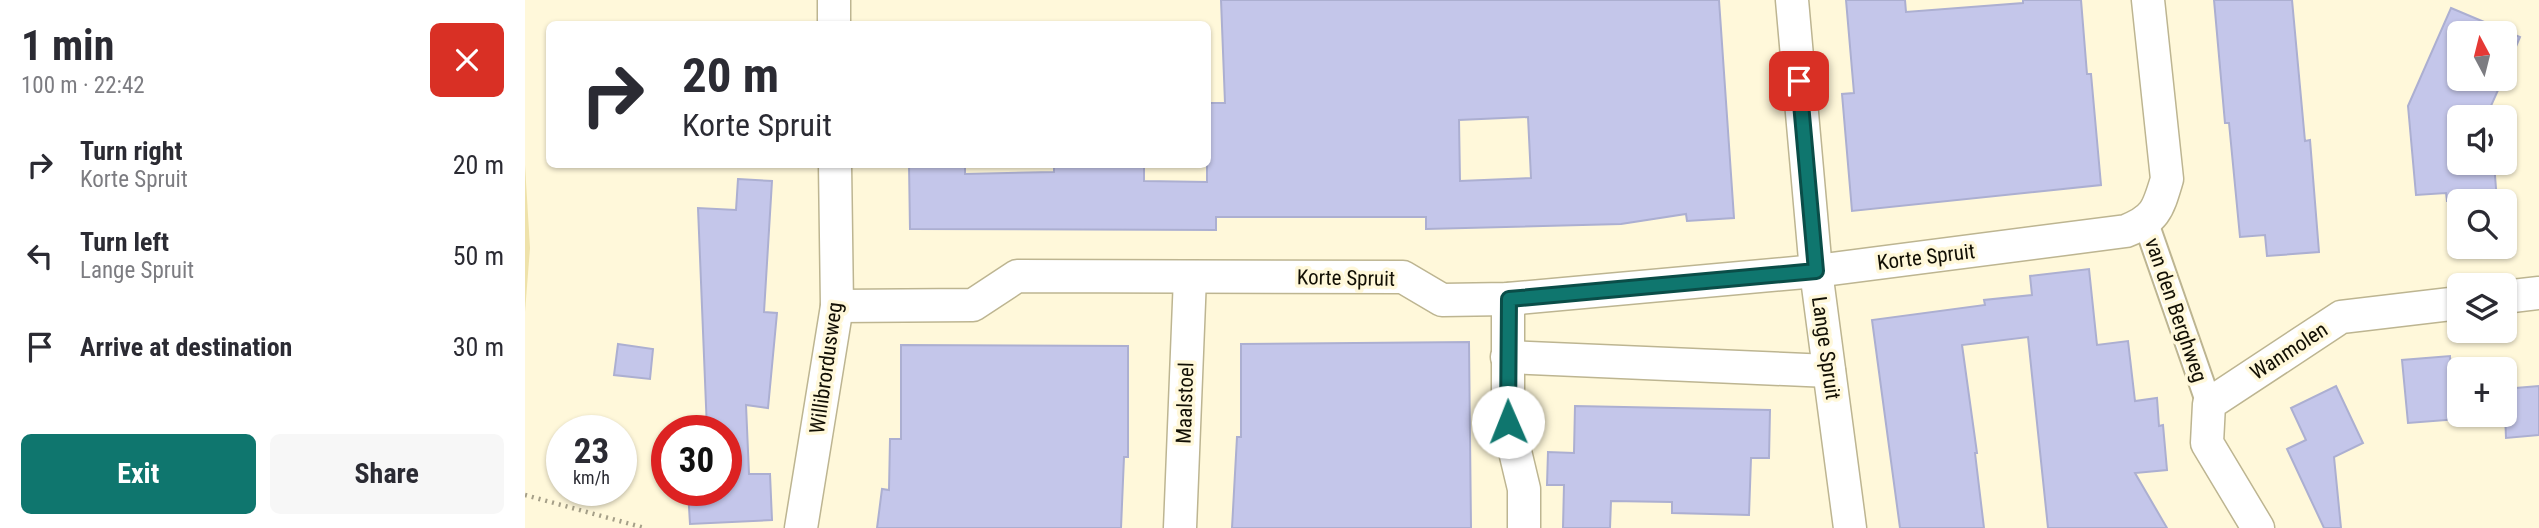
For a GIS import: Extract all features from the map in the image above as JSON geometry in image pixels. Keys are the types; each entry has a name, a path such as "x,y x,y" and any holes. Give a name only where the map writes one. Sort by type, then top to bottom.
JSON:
{"street":[{"path":"834,0 834,21"},
{"name":"Lange Spruit","path":"1792,0 1816,271 1850,528"},
{"name":"van den Berghweg","path":"2148,0 2167,179 2159,204 2146,223 2209,404 2207,443 2257,528"},
{"name":"Willibrordusweg","path":"801,528 837,306 835,168"},
{"name":"Korte Spruit","path":"837,306 974,305 1017,276 1402,277 1442,300 1509,299 1816,271 2126,231 2146,223"},
{"name":"Maalstoel","path":"1180,528 1190,277"},
{"path":"2517,296 2539,293"},
{"path":"1509,299 1508,422 1524,489 1524,528"},
{"name":"Wanmolen","path":"2209,404 2341,317 2447,304"},
{"path":"1507,357 1829,371"}],"path":[{"path":"525,495 645,528"}],"shaded area":[{"path":"525,165 530,248 525,312"}],"building":[{"path":"1221,0 1719,0 1734,218 1687,221 1686,214 1621,224 1426,229 1426,217 1216,217 1216,230 910,229 909,168 965,168 965,174 1054,172 1054,168 1144,168 1144,181 1207,182 1207,168 1211,168 1211,103 1225,103","holes":["1528,117 1531,178 1460,181 1459,120"]},
{"path":"1846,0 1905,0 1906,12 2023,3 2023,0 2081,0 2101,185 1852,211 1842,94 1854,93"},
{"path":"2214,0 2292,0 2305,141 2310,140 2319,252 2267,256 2265,235 2240,237 2229,123 2225,123"},
{"path":"2451,8 2482,21 2447,21 2447,91 2498,91 2491,105 2447,105 2447,175 2495,175 2496,189 2447,189 2447,201 2446,193 2416,195 2408,106"},
{"path":"738,179 772,181 764,312 777,313 768,408 746,405 749,474 770,474 772,520 690,524 689,506 742,506 742,415 706,415 698,208 736,210"},
{"path":"2089,269 2097,345 2128,341 2135,401 2157,398 2159,426 2163,425 2167,470 2135,473 2167,528 2048,528 2028,337 1962,345 1984,528 1900,528 1872,320 1985,305 1984,300 2032,295 2030,276"},
{"path":"1469,342 1471,528 1232,528 1237,437 1241,437 1241,344"},
{"path":"618,344 653,349 650,379 614,375"},
{"path":"901,345 1128,346 1128,457 1124,457 1121,528 877,528 882,489 889,490 890,439 901,439"},
{"path":"2450,356 2447,357 2447,420 2408,423 2402,360"},
{"path":"2336,386 2363,443 2334,457 2341,528 2324,528 2287,449 2306,440 2291,408"},
{"path":"2539,386 2539,435 2506,438 2506,427 2517,427 2517,388"},
{"path":"1575,406 1770,410 1769,458 1751,458 1749,515 1672,513 1672,502 1611,501 1610,528 1563,528 1564,485 1547,485 1548,452 1574,453"}],"route":[{"path":"1508,422 1509,299 1816,271 1799,81"}]}
